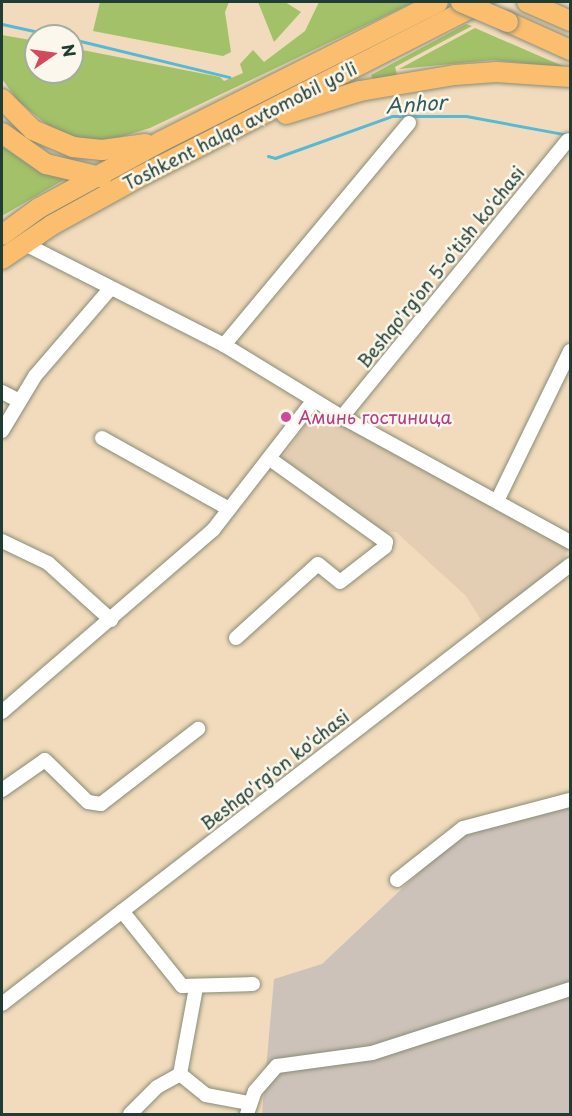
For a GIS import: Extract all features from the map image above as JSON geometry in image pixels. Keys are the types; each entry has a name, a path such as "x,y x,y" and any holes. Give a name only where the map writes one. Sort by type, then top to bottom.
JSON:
{"highway":[{"name":"Toshkent halqa avtomobil yo'li","path":"2,235 95,177 160,142 438,2"},
{"path":"461,2 570,50"},
{"name":"Toshkent halqa avtomobil yo'li","path":"2,259 23,243 139,177 483,2"},
{"path":"532,4 570,21"},
{"path":"210,142 332,98 391,84 496,72 570,76"},
{"path":"2,99 33,130 73,147 102,150 160,142"},
{"path":"2,133 46,164 95,177 139,177"},
{"path":"160,142 155,148 157,159 172,162"}],"street":[{"path":"224,345 409,123"},
{"name":"Beshqo'rg'on 5-o'tish ko'chasi","path":"342,417 568,140"},
{"path":"23,243 224,345 313,401 570,542"},
{"path":"2,431 18,400 54,351 110,289"},
{"path":"497,501 570,351"},
{"path":"2,392 18,400"},
{"path":"4,706 111,620 213,530 313,401"},
{"path":"102,438 230,509"},
{"path":"236,638 318,564 340,582 385,547 386,542 270,459"},
{"path":"2,541 48,563 111,620"},
{"name":"Beshqo'rg'on ko'chasi","path":"2,1002 570,565"},
{"path":"2,790 45,760 88,802 101,804 198,729"},
{"path":"397,880 463,828 570,800"},
{"path":"122,911 182,986 196,988 253,984"},
{"path":"136,1112 157,1087 180,1074 196,988"},
{"path":"180,1074 206,1095 248,1109 265,1076 277,1066 372,1053 570,989"}],"shaded area":[{"path":"317,408 569,548 559,568 484,625 466,596 396,532 384,532 281,460"},
{"path":"570,803 570,1114 262,1114 274,979 322,964 461,833"}],"green space":[{"path":"100,2 229,2 225,12 231,52 223,56 93,31"},
{"path":"258,2 285,2 301,12 274,42"},
{"path":"319,2 412,3 150,128 108,141 78,138 51,128 18,101 2,79 2,35 24,39 24,84 84,84 84,50 220,77 224,81 243,73 240,64 253,50 264,62 305,31"},
{"path":"466,24 472,26 395,67 397,75 373,80 371,75"},
{"path":"475,28 568,68 493,60 399,69"},
{"path":"2,146 41,173 65,179 2,216"}],"waterway":[{"name":"Anhor","path":"2,24 24,29"},
{"name":"Anhor","path":"84,42 229,77"},
{"name":"Anhor","path":"268,156 275,158 392,116 466,116 569,135"}],"place":[{"name":"Аминь гостиница","path":"286,417"}]}
